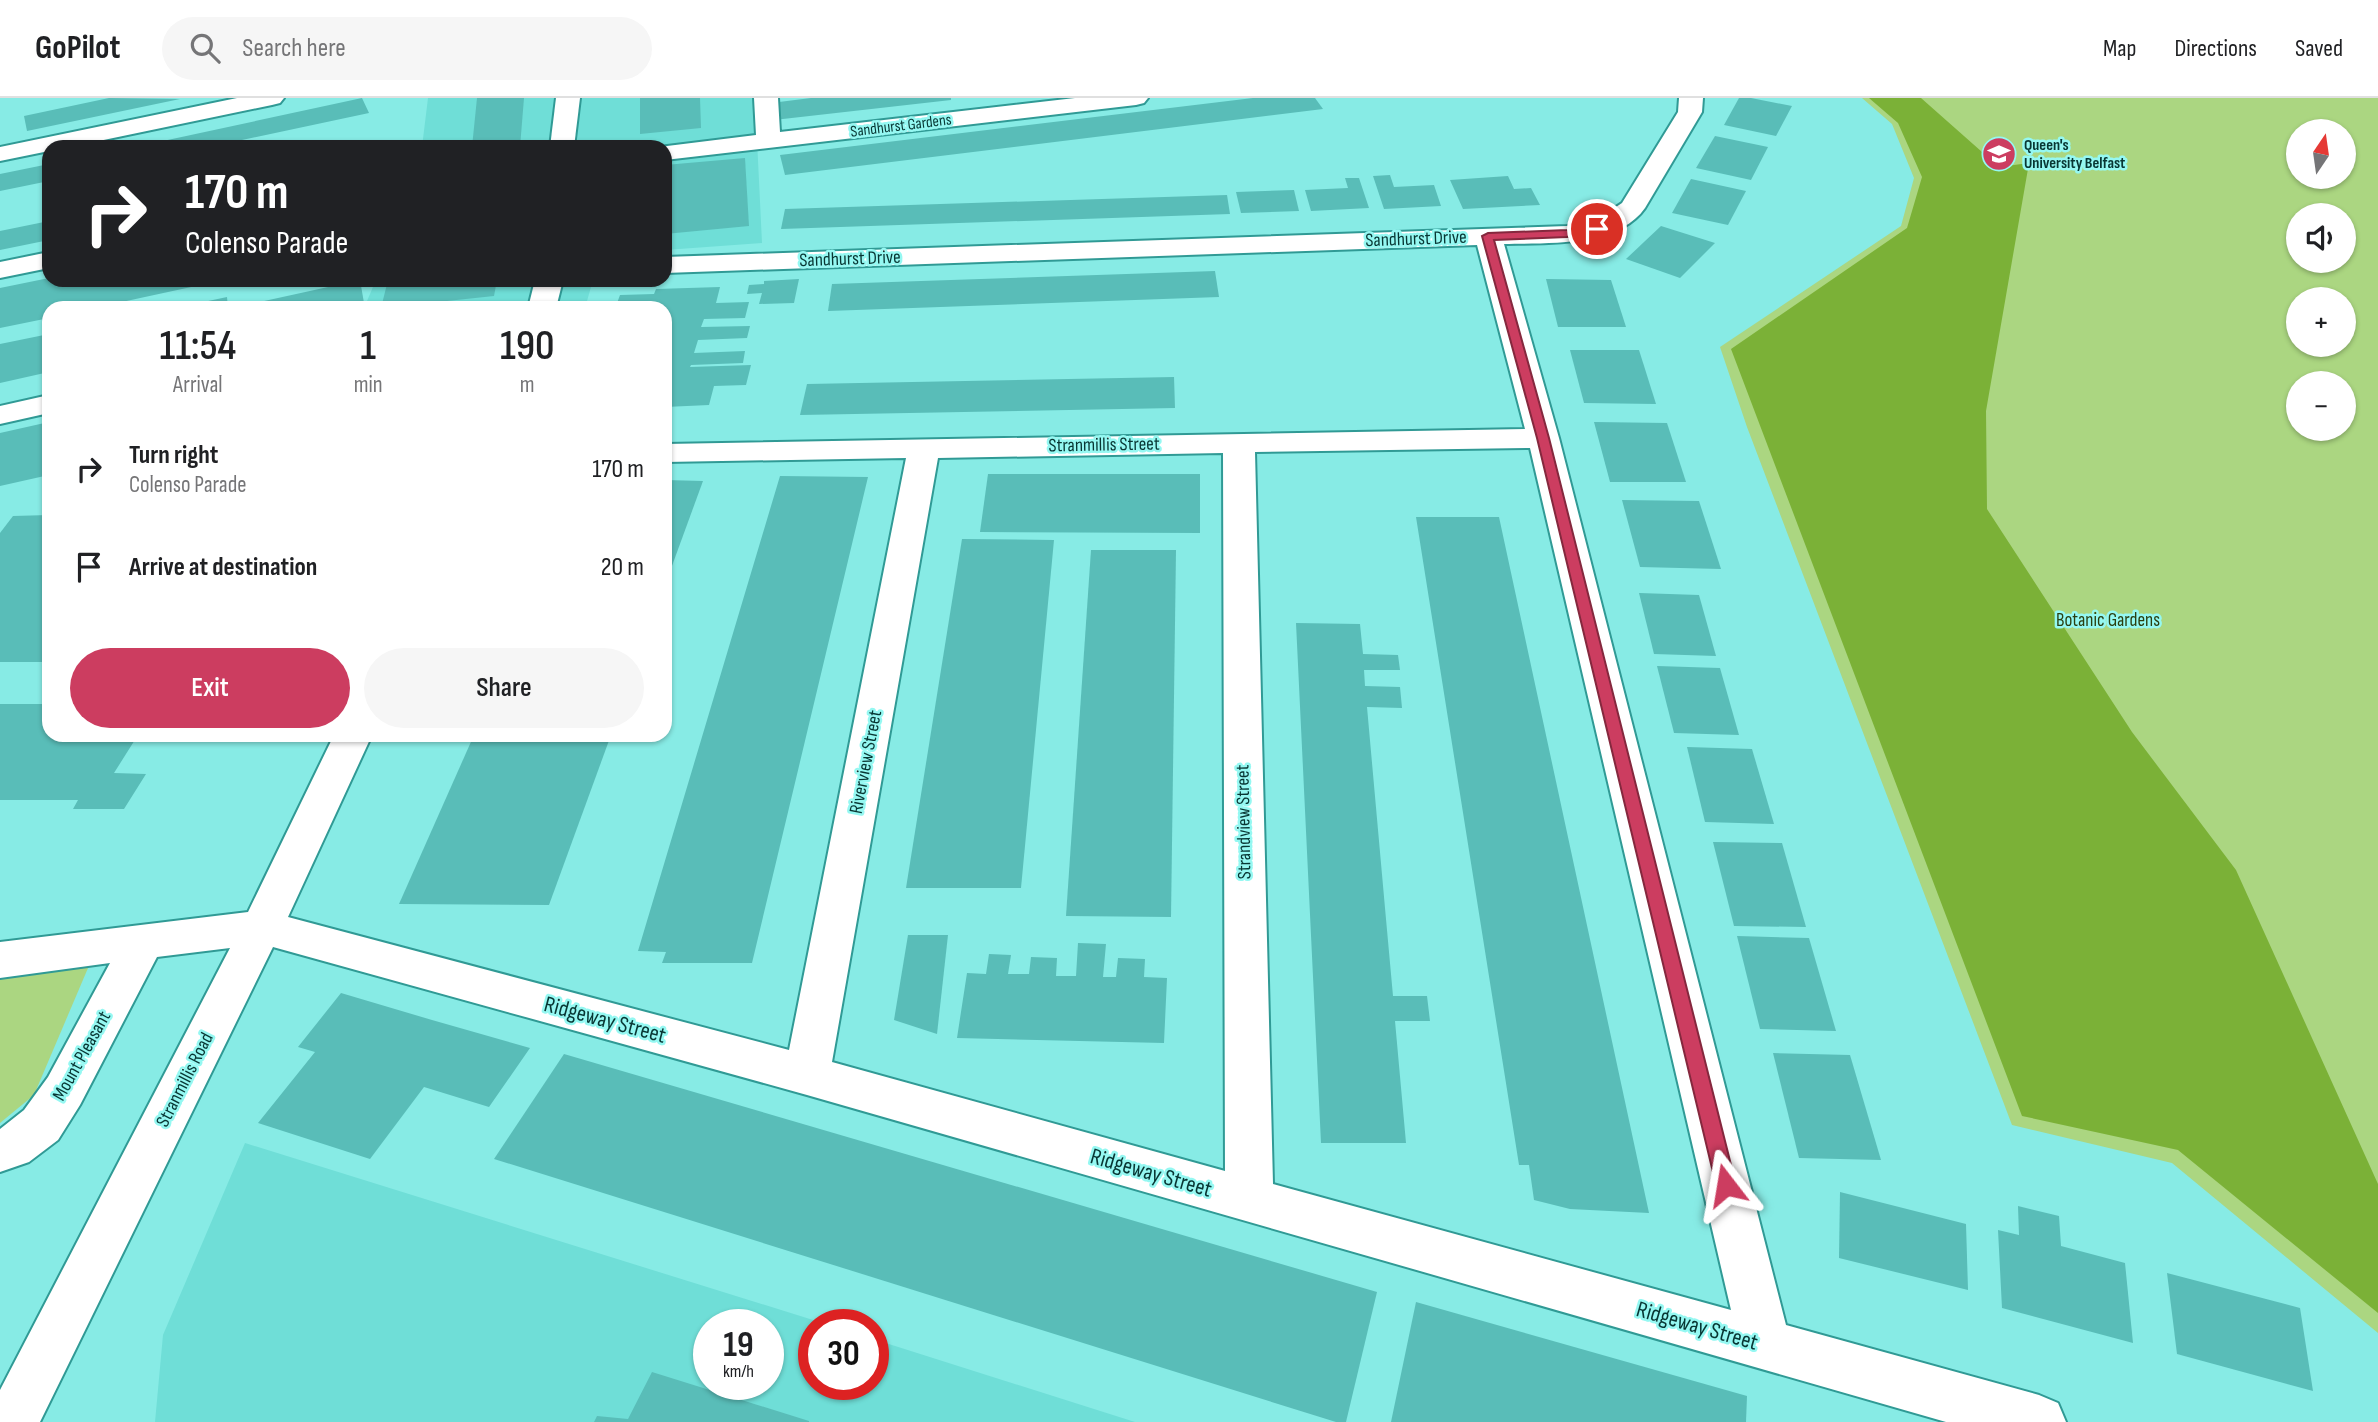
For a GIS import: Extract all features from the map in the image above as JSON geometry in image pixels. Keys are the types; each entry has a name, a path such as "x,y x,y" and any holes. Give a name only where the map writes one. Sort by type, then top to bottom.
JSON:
{"street":[{"path":"68,140 272,98"},
{"path":"563,140 568,98"},
{"path":"766,98 768,141"},
{"name":"Sandhurst Gardens","path":"672,152 1136,98"},
{"path":"1488,236 1567,234 1597,229 1619,220 1633,208 1690,111 1691,98"},
{"path":"0,154 42,145"},
{"name":"Sandhurst Drive","path":"672,265 1488,236 1543,438 1765,1345"},
{"path":"0,270 42,261"},
{"path":"0,415 42,406"},
{"name":"Stranmillis Street","path":"672,453 1543,438"},
{"name":"Strandview Street","path":"1238,443 1249,1201"},
{"name":"Riverview Street","path":"807,1075 924,449"},
{"name":"Stranmillis Road","path":"12,1422 262,927 350,742"},
{"path":"0,960 262,927"},
{"name":"Ridgeway Street","path":"262,927 807,1075 2039,1422"},
{"name":"Mount Pleasant","path":"0,1150 12,1147 41,1125 57,1102 144,943"}],"shaded area":[{"path":"428,98 755,98 762,243 672,249 672,140 423,140"},
{"path":"373,287 591,287 587,301 367,301"},
{"path":"245,1143 778,1309 693,1309 693,1400 784,1400 784,1311 798,1315 798,1400 889,1400 889,1344 1135,1422 155,1422 163,1335"}],"green space":[{"name":"Botanic Gardens","path":"1862,98 2378,98 2378,1333 2172,1163 2012,1125 1747,427 1720,347 1901,226 1914,178 1892,124"},
{"path":"1869,98 1921,98 1999,167 2029,163 1986,411 1987,509 2132,732 2236,870 2378,1184 2378,1313 2178,1150 2022,1116 1731,349 1907,228 1922,177 1898,123"},
{"path":"91,961 34,1095 0,1123 0,973"}],"building":[{"path":"109,98 180,99 27,131 24,116"},
{"path":"362,98 369,113 242,140 167,140"},
{"path":"477,98 524,98 521,140 473,140"},
{"path":"640,98 700,98 701,128 640,134"},
{"path":"811,98 951,100 774,120 771,103"},
{"path":"1253,98 1315,98 1323,109 785,175 780,155"},
{"path":"1739,98 1792,106 1776,136 1724,125"},
{"path":"1715,136 1768,147 1751,180 1696,168"},
{"path":"745,158 749,226 672,233 672,164"},
{"path":"42,165 42,182 0,191 0,174"},
{"path":"1390,175 1394,187 1434,185 1441,206 1384,209 1373,176"},
{"path":"1508,176 1514,189 1531,188 1540,205 1463,209 1450,180"},
{"path":"1345,178 1359,178 1369,208 1311,211 1305,190 1348,188"},
{"path":"1691,179 1746,191 1728,225 1672,213"},
{"path":"1294,190 1299,211 1241,213 1236,192"},
{"path":"1227,195 1230,214 781,229 785,209"},
{"path":"42,222 42,241 0,250 0,231"},
{"path":"1661,226 1715,243 1680,278 1626,259"},
{"path":"1215,271 1219,297 828,311 832,284"},
{"path":"42,279 42,287 191,287 126,301 42,301 42,319 0,328 0,288"},
{"path":"799,279 794,303 759,304 762,293 747,294 749,285 764,284 764,281"},
{"path":"1546,279 1611,280 1626,327 1558,327"},
{"path":"328,287 361,287 364,301 265,301"},
{"path":"386,287 496,287 494,296 447,301 383,301"},
{"path":"720,287 716,303 749,302 745,318 704,319 701,327 750,326 747,338 698,340 694,353 745,351 743,363 690,367 751,365 746,385 714,386 709,405 672,407 672,301 618,301 620,295 654,294 656,289"},
{"path":"227,297 227,301 208,301"},
{"path":"42,335 42,374 0,383 0,344"},
{"path":"1570,350 1639,350 1656,404 1584,403"},
{"path":"1174,377 1175,408 800,415 807,384"},
{"path":"1594,422 1667,423 1686,482 1610,482"},
{"path":"42,424 42,477 0,486 0,433"},
{"path":"988,474 1200,474 1200,533 980,532"},
{"path":"780,476 868,477 752,963 662,963 666,952 638,951"},
{"path":"672,480 703,481 672,566"},
{"path":"1622,500 1699,501 1721,569 1640,567"},
{"path":"42,515 42,662 0,662 0,533 13,516"},
{"path":"1416,517 1499,517 1649,1213 1570,1209 1534,1200 1529,1165 1519,1165"},
{"path":"962,539 1054,540 1021,888 906,888"},
{"path":"1091,550 1176,550 1171,917 1066,916"},
{"path":"1639,593 1699,595 1716,656 1654,654"},
{"path":"1296,623 1360,624 1363,654 1398,655 1400,670 1364,670 1365,686 1400,687 1402,708 1367,707 1385,908 1393,996 1427,996 1430,1021 1395,1021 1406,1143 1321,1143"},
{"path":"1657,666 1720,668 1739,735 1674,733"},
{"path":"0,704 42,704 42,742 134,742 114,773 146,774 124,809 73,809 78,800 0,800"},
{"path":"471,742 608,742 549,905 399,904"},
{"path":"1687,747 1752,749 1774,824 1705,822"},
{"path":"1713,842 1782,843 1806,927 1734,926"},
{"path":"908,935 948,935 937,1034 894,1020"},
{"path":"1737,936 1809,938 1836,1031 1760,1029"},
{"path":"1078,943 1106,944 1103,977 1116,977 1118,958 1145,959 1144,977 1167,978 1164,1043 957,1038 967,973 986,974 989,954 1011,955 1008,974 1029,974 1031,957 1057,958 1056,976 1076,976"},
{"path":"341,993 530,1048 489,1107 424,1087 370,1159 258,1123 315,1052 298,1047"},
{"path":"1773,1053 1850,1055 1881,1160 1799,1158"},
{"path":"564,1054 1377,1292 1346,1422 1336,1422 494,1159"},
{"path":"1840,1192 1966,1224 1968,1290 1839,1258"},
{"path":"2018,1206 2059,1216 2061,1246 2125,1263 2133,1343 2002,1308 1998,1230 2019,1235"},
{"path":"2167,1273 2300,1308 2313,1391 2177,1354"},
{"path":"1416,1302 1747,1396 1746,1422 1391,1422"},
{"path":"652,1372 693,1385 693,1400 742,1400 809,1422 594,1422 597,1416 628,1419"}],"place":[{"name":"Queen's University Belfast","path":"1999,154"}],"route":[{"path":"1597,229 1567,234 1488,236 1543,438 1726,1185"}]}
